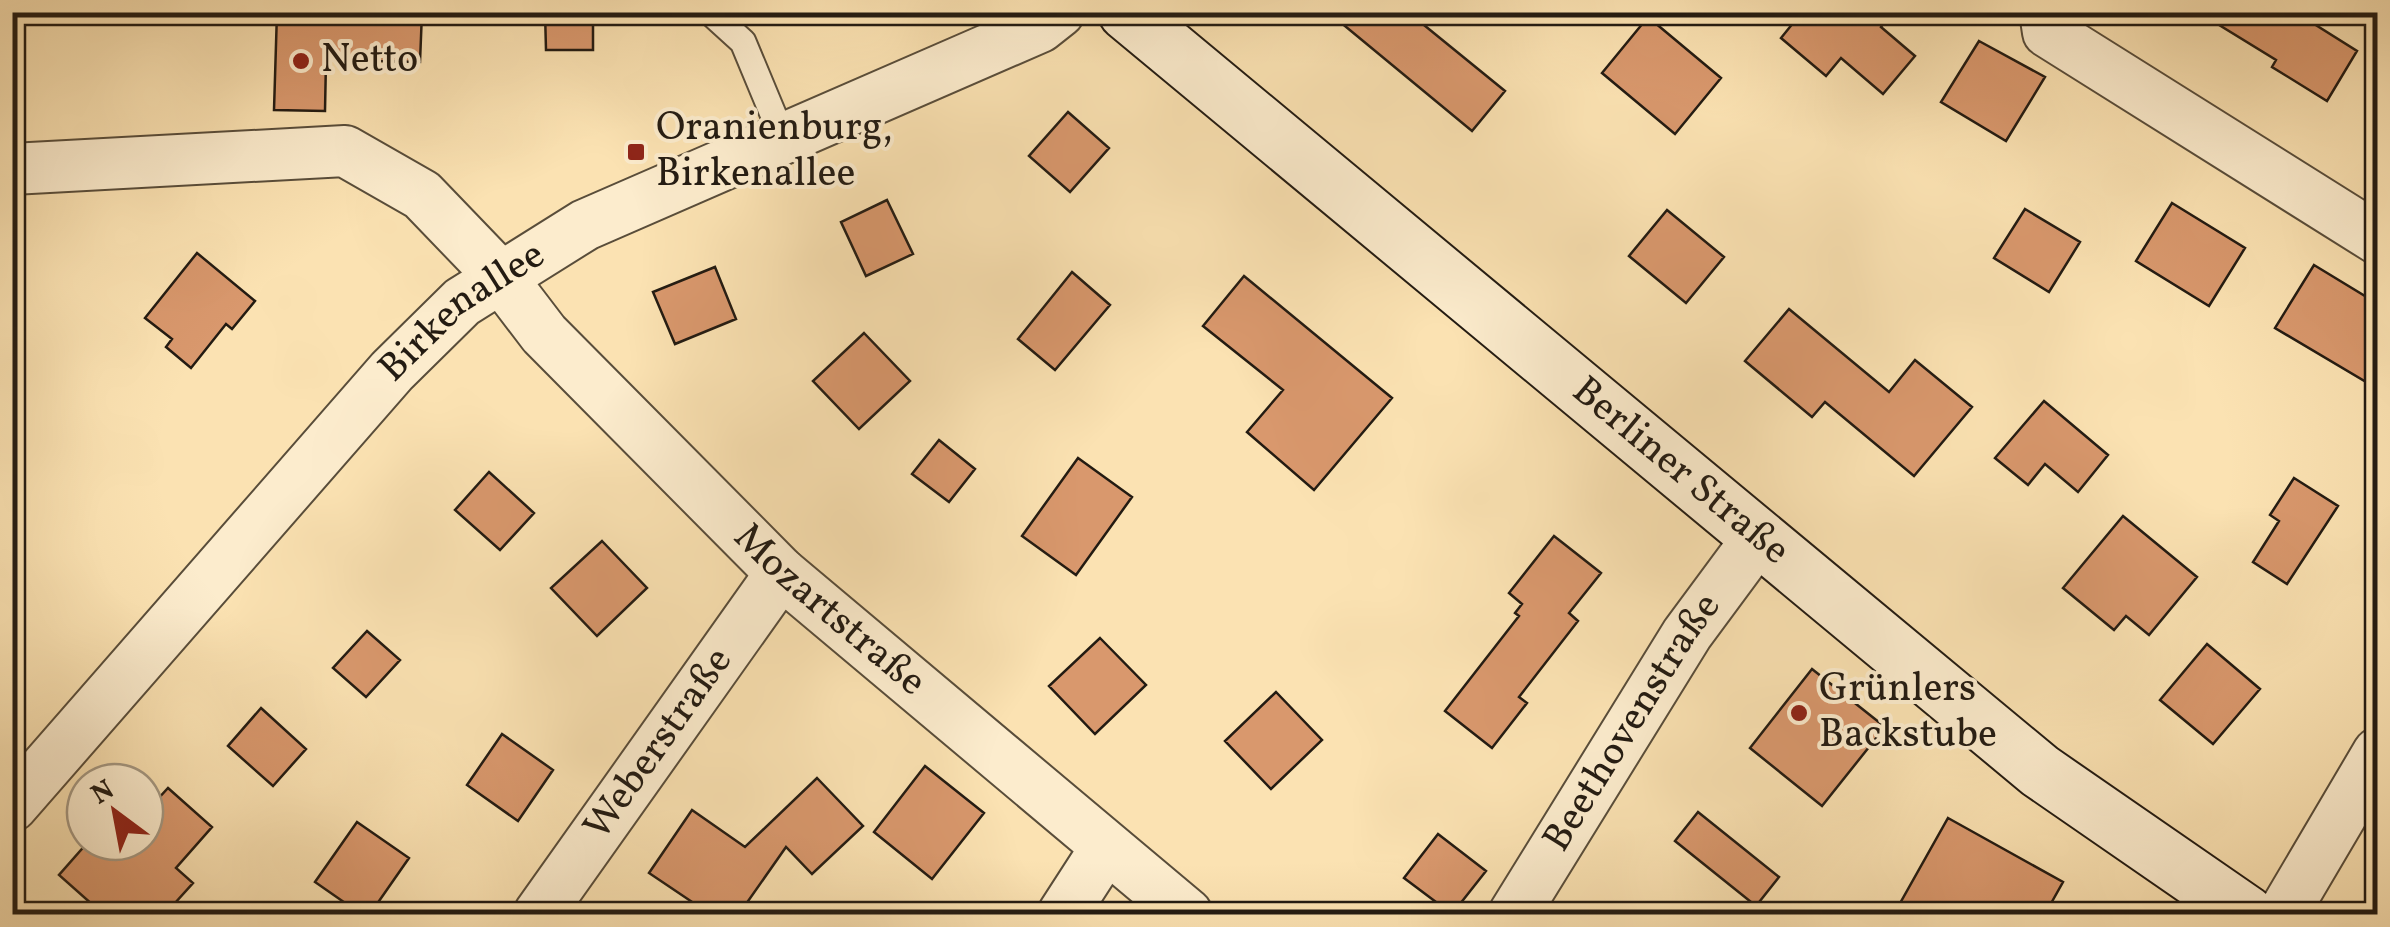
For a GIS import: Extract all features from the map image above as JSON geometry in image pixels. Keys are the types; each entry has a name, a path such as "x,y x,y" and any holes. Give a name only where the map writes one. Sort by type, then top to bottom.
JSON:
{"main road":[{"name":"Berliner Straße","path":"1126,12 2040,771 2247,914"}],"street":[{"name":"Birkenallee","path":"12,806 392,372 462,302 499,275 585,225 1040,27 1059,12"},
{"path":"2045,12 2048,32 2378,238"},
{"name":"Mozartstraße","path":"12,169 345,152 422,195 499,275 544,334 780,573 1187,914"},
{"name":"Beethovenstraße","path":"1514,914 1687,634 1758,538"},
{"name":"Weberstraße","path":"539,914 780,573"},
{"path":"2283,914 2378,754"},
{"path":"1063,914 1105,849"}],"lane":[{"path":"710,12 742,42 783,138"}],"building":[{"name":"Netto","path":"277,12 422,12 420,62 326,60 325,111 274,110"},
{"path":"545,12 593,12 593,50 546,50"},
{"path":"1328,12 1408,12 1505,91 1472,131"},
{"path":"1802,12 1892,12 1881,27 1915,56 1883,94 1841,58 1826,76 1781,38"},
{"path":"2198,12 2295,12 2357,51 2327,101 2272,67 2276,60"},
{"path":"1648,17 1721,78 1675,134 1602,73"},
{"path":"1979,41 2045,77 2006,141 1941,102"},
{"path":"1068,112 1109,148 1070,192 1029,156"},
{"path":"887,200 913,254 866,276 841,222"},
{"path":"2172,203 2245,248 2209,306 2136,261"},
{"path":"2025,209 2080,242 2049,292 1994,258"},
{"path":"1667,210 1724,257 1686,303 1629,256"},
{"path":"197,253 255,301 232,329 226,324 191,368 166,347 172,339 145,318"},
{"path":"2314,265 2378,304 2378,389 2275,328"},
{"path":"715,267 736,319 675,344 653,292"},
{"path":"1072,272 1110,305 1055,370 1018,339"},
{"path":"1244,276 1392,398 1314,490 1247,432 1283,390 1203,326"},
{"path":"1789,309 1889,392 1915,360 1972,407 1914,476 1825,402 1812,417 1745,361"},
{"path":"864,333 910,381 859,429 813,381"},
{"path":"2044,401 2108,455 2078,492 2045,464 2028,485 1995,458"},
{"path":"939,440 975,469 949,502 912,474"},
{"path":"1078,458 1132,497 1076,575 1022,536"},
{"path":"489,472 534,513 500,550 455,510"},
{"path":"2294,478 2338,506 2287,584 2253,562 2279,521 2270,515"},
{"path":"2123,516 2197,577 2149,635 2126,616 2114,630 2063,588"},
{"path":"1554,536 1601,573 1569,613 1578,621 1519,697 1527,703 1492,748 1445,711 1519,616 1515,613 1522,604 1509,593"},
{"path":"602,541 647,588 597,636 551,588"},
{"path":"367,631 400,660 366,697 333,668"},
{"path":"1100,638 1146,685 1095,734 1049,686"},
{"path":"2207,644 2260,689 2213,744 2160,700"},
{"path":"1812,669 1885,727 1822,806 1750,748"},
{"path":"1276,692 1322,740 1271,789 1225,741"},
{"path":"261,708 306,749 273,786 228,746"},
{"path":"502,734 553,770 518,821 467,785"},
{"path":"925,766 984,813 932,879 874,832"},
{"path":"817,778 863,826 812,874 786,847 739,914 710,914 649,873 692,810 745,847"},
{"path":"168,788 212,827 176,868 193,883 165,914 103,914 59,875 70,862 165,862"},
{"path":"1698,812 1779,877 1756,906 1675,841"},
{"path":"1948,818 2063,882 2045,914 1894,914"},
{"path":"357,822 409,858 370,914 361,914 315,882"},
{"path":"1438,834 1486,871 1452,914 1404,878"}],"place":[{"name":"Netto","path":"301,61"},
{"name":"Oranienburg, Birkenallee","path":"636,152"},
{"name":"Grünlers Backstube","path":"1799,713"}]}
